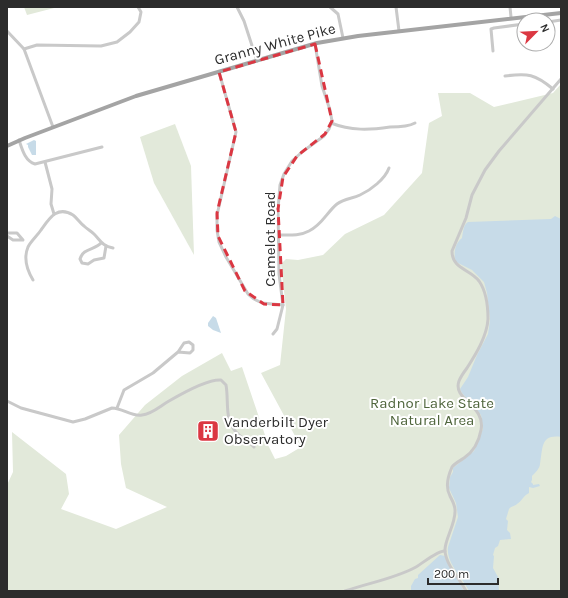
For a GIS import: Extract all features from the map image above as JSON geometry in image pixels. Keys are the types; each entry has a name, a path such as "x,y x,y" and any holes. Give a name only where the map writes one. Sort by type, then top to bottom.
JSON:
{"main road":[{"name":"Granny White Pike","path":"7,146 19,140 136,96 315,44 344,38 516,17"}],"street":[{"path":"24,49 37,45 101,46 117,42 130,32 139,22 141,12 138,7"},
{"path":"238,7 244,21 256,61"},
{"path":"330,7 338,14 344,38"},
{"path":"396,7 399,31"},
{"path":"510,7 511,17"},
{"path":"493,51 491,29 516,25"},
{"path":"7,30 24,49 53,127"},
{"path":"315,44 323,90 331,113 331,123 363,130 397,127 415,123"},
{"path":"219,72 236,132 217,215 219,242 230,265 249,295 264,304 283,305"},
{"path":"505,76 522,74 533,75 541,79 553,89"},
{"path":"466,591 452,567 445,551 454,520 455,510 448,491 448,478 453,467 466,457 473,448 481,430 480,417 475,409 461,394 458,389 458,382 485,334 488,318 485,296 479,281 475,276 456,264 453,259 452,251 466,218 472,195 485,170 499,151 561,79"},
{"name":"Camelot Road","path":"273,334 277,329 283,305 279,276 279,192 284,174 297,156 324,136 331,123"},
{"path":"19,140 30,162 35,164 102,147"},
{"path":"45,162 52,189 51,204 54,214"},
{"path":"279,235 299,234 312,230 320,224 336,205 344,200 366,192 384,176 389,168"},
{"path":"34,280 28,270 26,252 49,218 54,214 64,212 73,215 84,227 94,234 101,243 113,248"},
{"path":"7,233 17,233 23,240 30,244"},
{"path":"7,236 13,240 23,240"},
{"path":"101,243 97,247 89,249 82,254 80,259 82,263 88,264 94,260 103,258 105,255 106,246"},
{"path":"117,408 124,390 151,375 178,352 185,342 190,342 193,345 193,350 190,353 178,352"},
{"path":"7,401 27,410 57,416 73,422 85,419 111,408 117,408 133,415 144,415 189,391 210,382 221,380 224,382 226,387 228,416 232,426 237,433 254,447"},
{"path":"345,591 406,572 424,563 440,552 445,551"}],"highlighted area":[{"path":"315,44 332,121 325,134 297,156 283,177 278,209 283,305 264,304 245,291 218,236 217,213 236,132 219,72"}],"green space":[{"path":"24,7 58,7 27,15"},
{"name":"Radnor Lake State Natural Area","path":"561,84 561,591 7,591 7,485 13,472 12,432 66,474 69,494 61,509 116,529 167,507 126,488 121,464 119,435 145,405 182,376 222,353 231,371 242,367 266,441 275,459 286,456 301,447 261,373 280,365 286,309 281,264 286,259 298,260 323,255 345,234 384,215 422,173 429,123 442,116 438,93 470,93 494,107 553,93"},
{"path":"175,124 191,166 194,255 154,183 140,137"}],"water":[{"path":"34,140 36,141 36,155 32,155 28,145 26,144"},
{"path":"555,216 561,219 561,437 549,438 546,440 542,448 540,466 532,476 531,482 533,485 539,484 540,486 533,488 529,487 529,493 519,503 509,509 506,519 508,521 507,530 510,533 511,539 500,540 493,555 493,568 498,577 499,591 469,591 449,559 448,547 458,517 456,503 449,488 453,468 474,451 483,429 481,415 460,389 468,377 488,334 490,320 487,293 484,282 472,270 456,262 455,249 462,238 464,227 468,222 551,219"},
{"path":"213,316 216,318 221,333 208,326 208,323"},
{"path":"440,555 445,556 464,591 411,591 411,586 415,579 418,578 418,575"}],"place":[{"name":"Vanderbilt Dyer Observatory","path":"208,431"}]}
